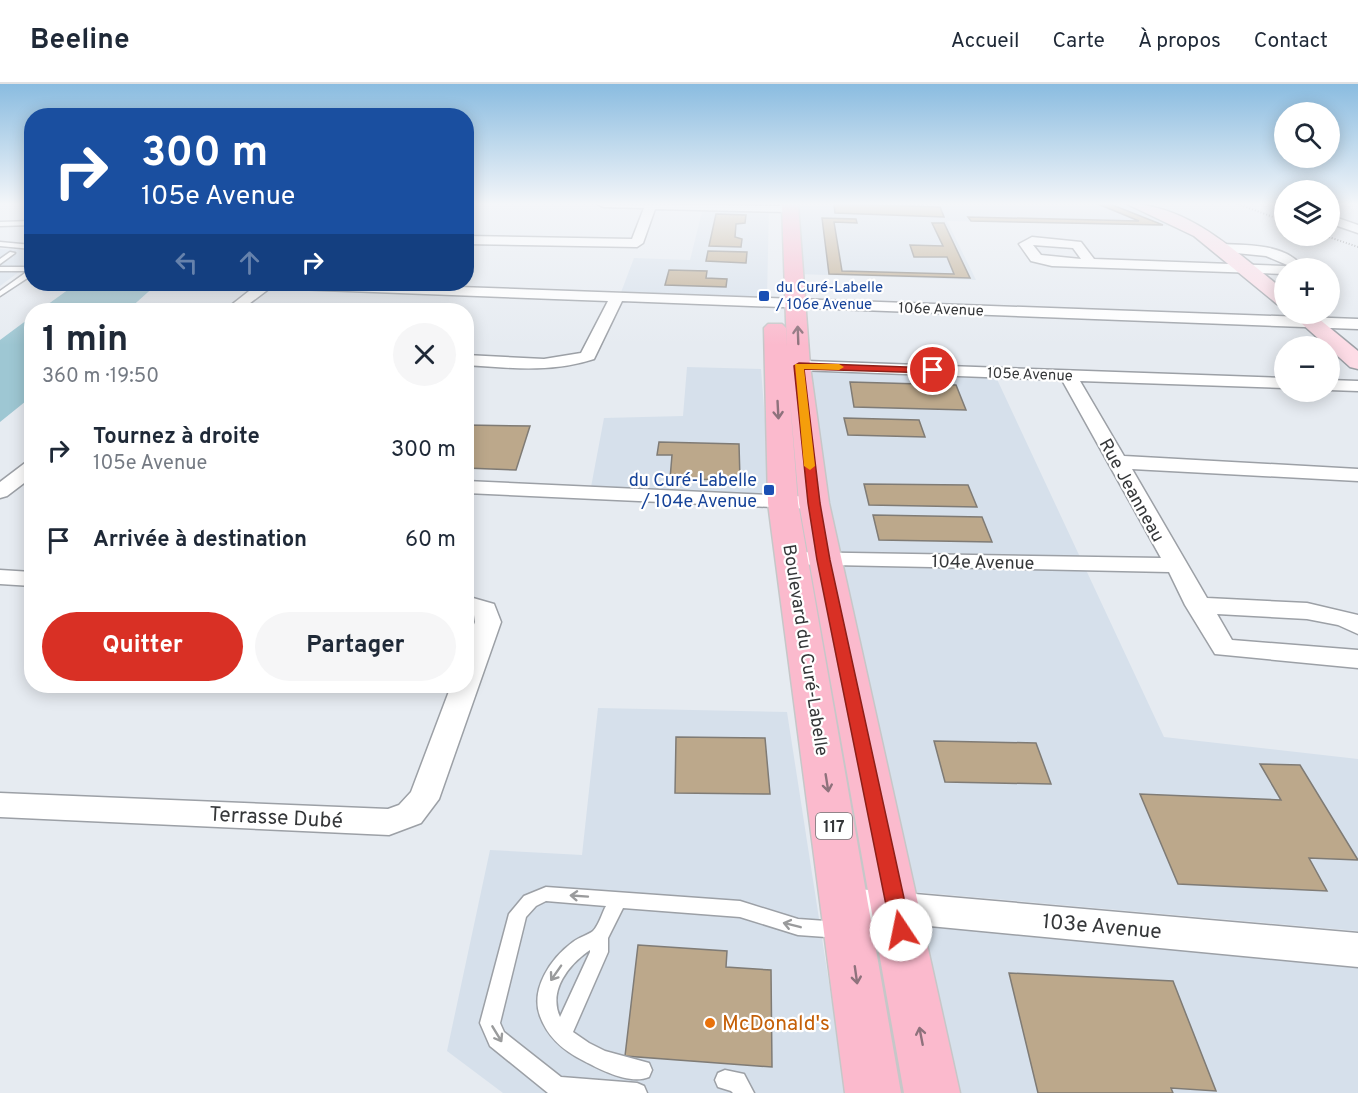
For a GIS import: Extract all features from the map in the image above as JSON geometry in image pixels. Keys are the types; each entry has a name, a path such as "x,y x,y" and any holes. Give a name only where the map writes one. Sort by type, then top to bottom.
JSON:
{"main road":[{"name":"Boulevard du Curé-Labelle","path":"784,251 787,365 783,502 807,559 897,907 932,1093"},
{"name":"Boulevard du Curé-Labelle","path":"787,365 814,503 807,559 848,917 873,1093"}],"street":[{"path":"1225,251 1274,292"},
{"path":"1243,251 1283,258"},
{"path":"1090,263 1274,269"},
{"path":"241,303 257,291"},
{"name":"106e Avenue","path":"458,291 1274,317"},
{"path":"474,360 554,364 574,362 588,356 617,297"},
{"name":"106e Avenue","path":"1340,322 1358,324"},
{"path":"1313,324 1358,362"},
{"name":"105e Avenue","path":"787,365 1274,383"},
{"name":"Rue Jeanneau","path":"1068,375 1174,565 1224,648 1358,659"},
{"path":"1340,385 1358,386"},
{"path":"1117,462 1358,475"},
{"path":"0,492 24,473"},
{"path":"474,487 814,503"},
{"name":"104e Avenue","path":"807,559 1174,565"},
{"path":"0,577 24,578"},
{"path":"1197,605 1329,613 1354,622 1358,626"},
{"path":"474,607 485,610 488,622 474,660"},
{"name":"Terrasse Dubé","path":"0,805 388,822 410,814 424,799 462,693"},
{"name":"103e Avenue","path":"848,917 897,907 1358,950"}],"lane":[{"path":"0,262 12,253"},
{"path":"0,269 24,269"},
{"path":"0,294 24,275"},
{"path":"637,1093 556,1090 497,1039 490,1023 518,914 535,896 546,894 740,909 798,927 848,917"},
{"path":"562,1034 599,952 599,937 619,899"},
{"path":"599,937 579,945 555,972 545,991 543,1007 562,1034 585,1054 626,1068 642,1070"},
{"path":"725,1080 737,1081 744,1093"}],"shaded area":[{"path":"0,251 24,251 24,268 0,286"},
{"path":"692,251 768,251 767,300 620,295 634,258 690,260"},
{"path":"796,251 962,251 976,280 797,274"},
{"path":"687,367 761,369 771,497 591,487 604,418 683,416"},
{"path":"801,370 995,375 1164,737 1358,759 1358,931 903,891"},
{"path":"598,708 787,712 846,1093 503,1093 447,1051 490,850 582,855"},
{"path":"905,923 1358,968 1358,1093 940,1093"}],"water":[{"path":"66,291 149,291 136,303 50,303"},
{"path":"24,322 24,403 0,422 0,340"}],"building":[{"path":"708,251 747,252 746,263 706,261"},
{"path":"826,251 839,251 842,271 954,274 947,257 914,257 912,251 957,251 970,278 829,274"},
{"path":"669,270 707,271 706,278 727,279 726,287 665,285"},
{"path":"850,382 956,385 966,410 854,407"},
{"path":"844,418 919,420 925,437 848,435"},
{"path":"474,425 530,426 516,470 474,468"},
{"path":"659,442 739,444 740,480 670,479 672,455 657,455"},
{"path":"864,484 968,485 977,507 869,505"},
{"path":"873,515 982,517 992,542 879,540"},
{"path":"676,737 765,738 770,794 675,793"},
{"path":"934,741 1036,743 1051,784 945,782"},
{"path":"1260,764 1300,765 1358,860 1309,858 1327,891 1178,884 1140,794 1281,800"},
{"path":"638,945 727,951 726,967 771,970 772,1067 625,1056"},
{"path":"1009,973 1173,981 1216,1091 1171,1088 1173,1093 1038,1093"}],"slow traffic":[{"path":"810,466 799,366 839,367"}],"place":[{"name":"du Curé-Labelle / 106e Avenue","path":"764,296"},
{"name":"du Curé-Labelle / 104e Avenue","path":"769,490"},
{"name":"McDonald's","path":"710,1023"}],"route":[{"path":"901,930 823,560 814,503 799,366 933,370"}]}
